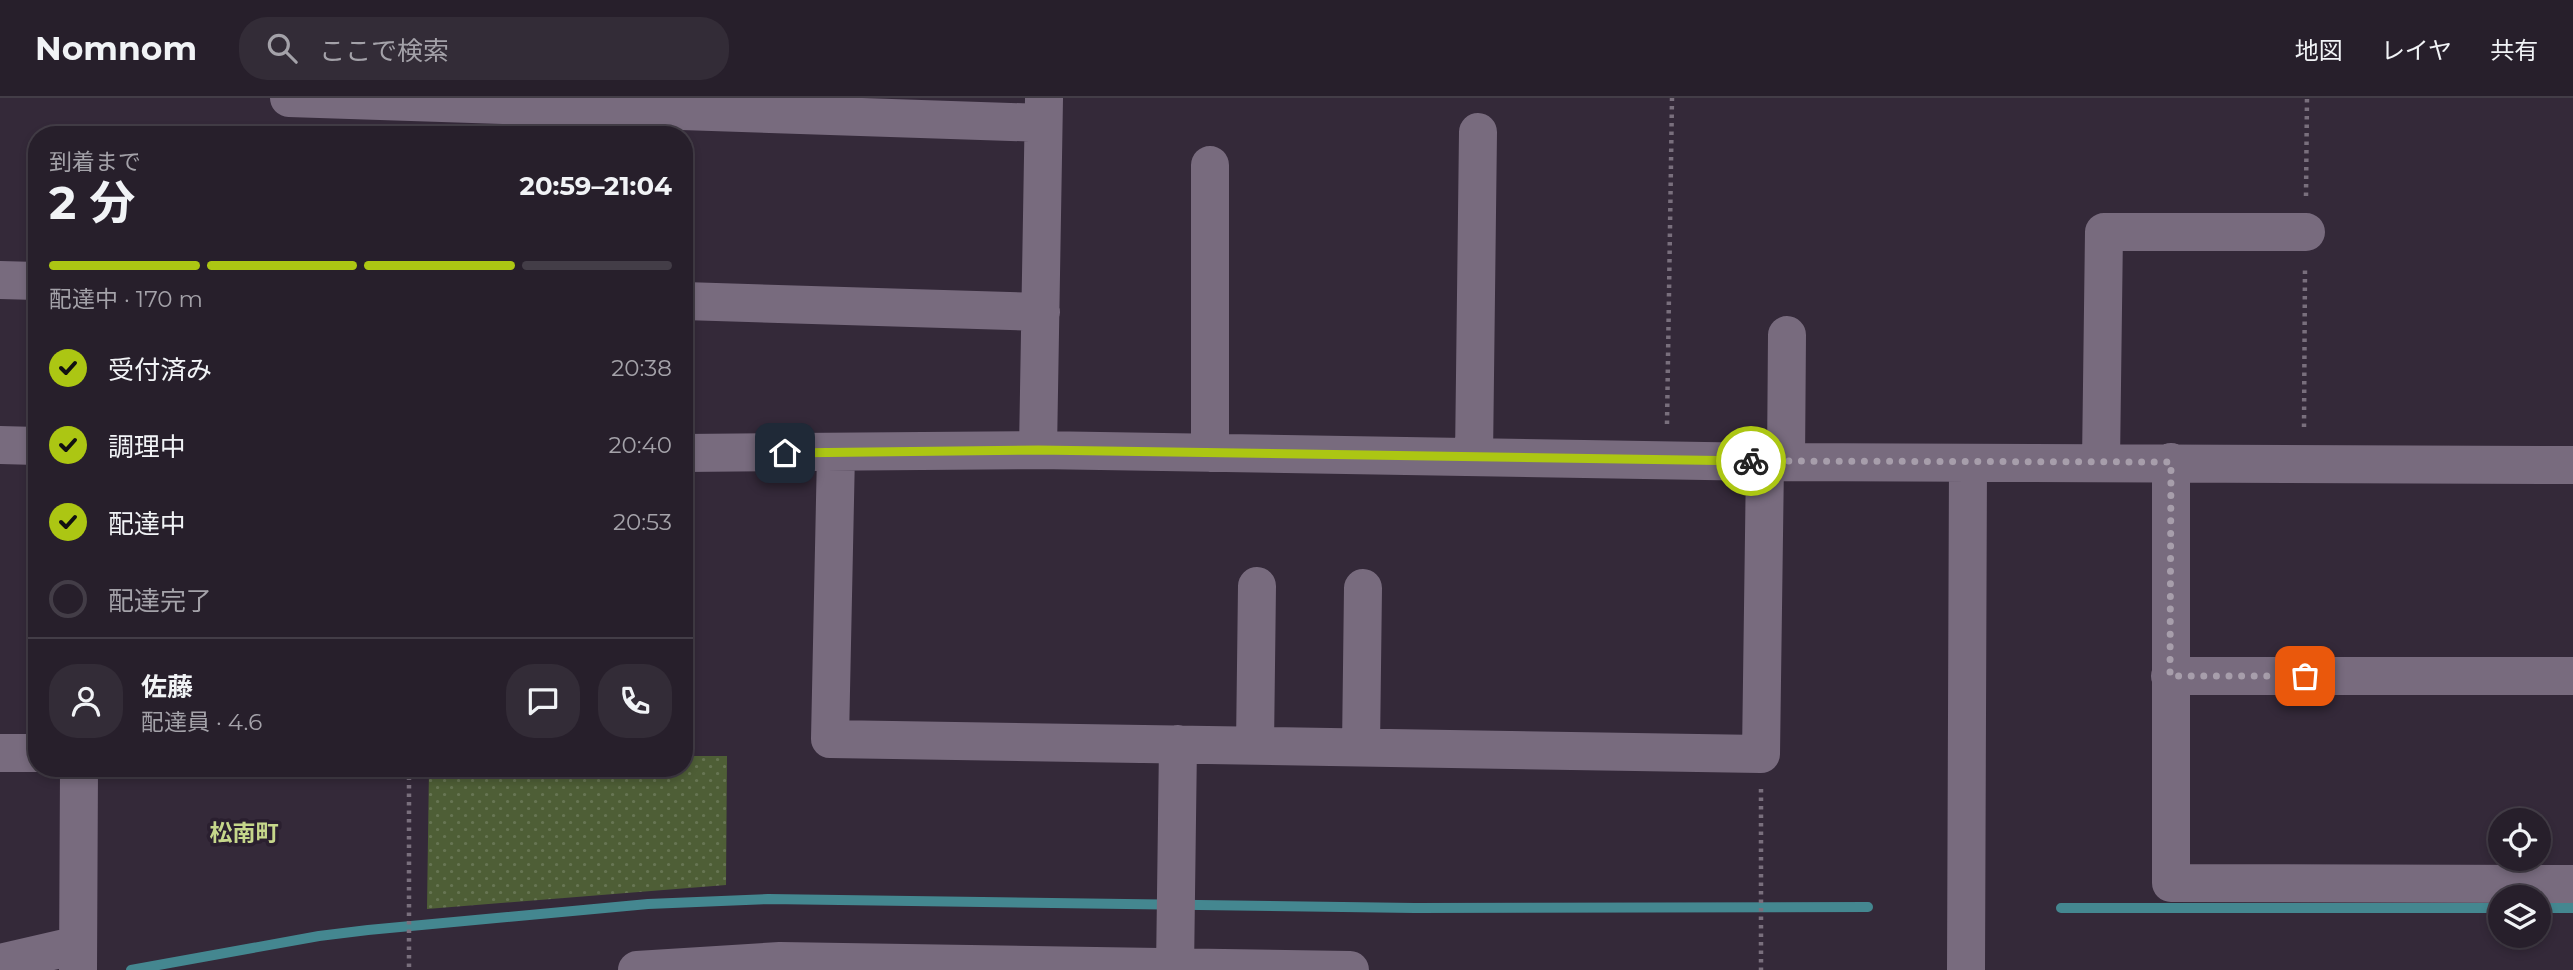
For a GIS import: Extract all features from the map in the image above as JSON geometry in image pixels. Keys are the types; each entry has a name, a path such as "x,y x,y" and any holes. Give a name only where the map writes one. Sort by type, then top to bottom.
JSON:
{"street":[{"path":"289,98 422,112 1044,111 1038,450"},
{"path":"1474,457 1478,132"},
{"path":"1210,165 1210,453"},
{"path":"2101,462 2104,232 2306,232"},
{"path":"0,280 28,281"},
{"path":"693,300 1041,312"},
{"path":"836,453 830,739 1761,754 1776,461 1787,334"},
{"path":"0,445 28,446"},
{"path":"693,453 1038,450 1968,463 2573,465"},
{"path":"2171,462 2171,883 2573,884"},
{"path":"1966,970 1968,463"},
{"path":"1255,745 1257,586"},
{"path":"1361,747 1363,588"},
{"path":"2170,676 2573,676"},
{"path":"1175,968 1178,744"},
{"path":"0,753 28,753"},
{"path":"0,963 78,961 79,777"},
{"path":"637,970 780,961 1350,970"}],"path":[{"path":"1667,460 1672,98"},
{"path":"2304,463 2307,98"},
{"path":"1761,754 1761,970"},
{"path":"409,777 409,970"}],"green space":[{"path":"693,756 727,756 726,885 427,909 429,777 693,777"}],"waterway":[{"path":"131,970 319,936 368,930 648,904 768,899 1415,908 1868,907"},
{"path":"2061,908 2488,908"},
{"path":"2551,908 2573,908"}],"way so far":[{"path":"1751,461 2171,462 2170,676 2305,676"}],"district":[{"name":"松南町","path":"244,833"}],"route":[{"path":"785,453 1038,450 1751,461"}]}
